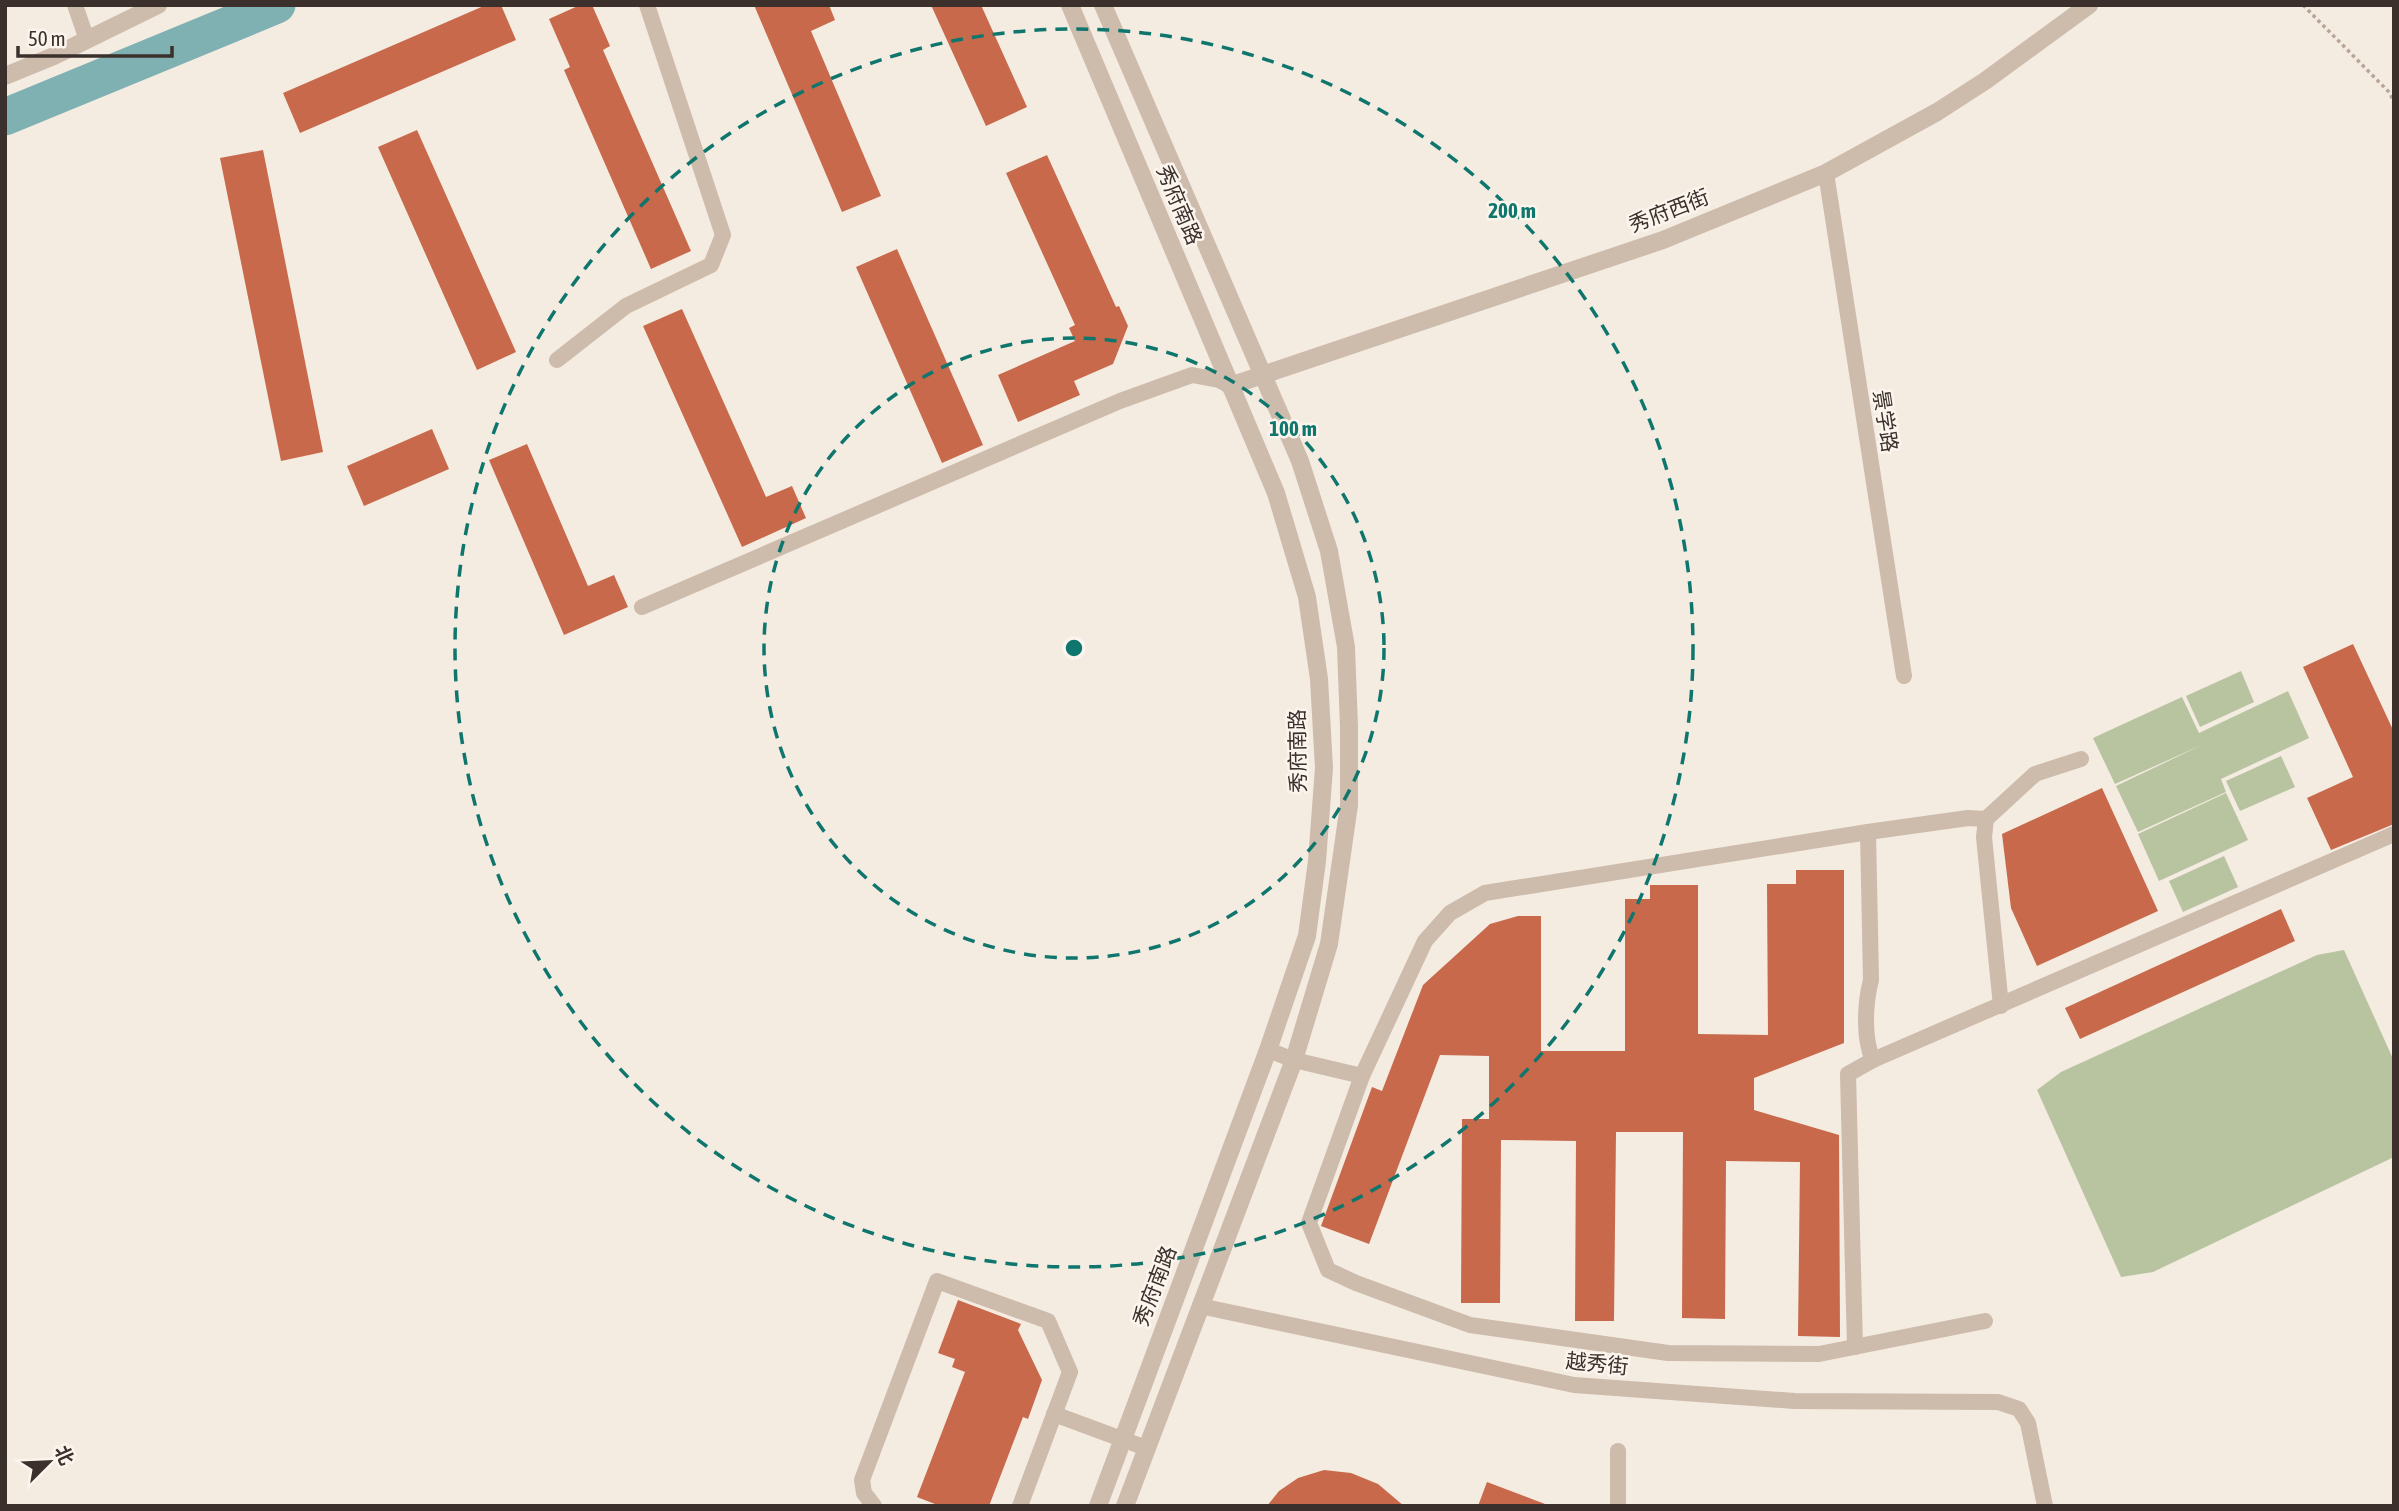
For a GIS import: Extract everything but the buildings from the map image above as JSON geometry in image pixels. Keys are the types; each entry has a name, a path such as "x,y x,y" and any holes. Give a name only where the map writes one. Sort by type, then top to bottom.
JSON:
{"street":[{"path":"75,5 86,40"},
{"path":"5,76 158,5"},
{"path":"557,360 626,306 711,265 723,235 647,5"},
{"name":"秀府南路","path":"1070,5 1276,493 1307,597 1319,679 1324,768 1317,861 1307,936 1268,1050 1098,1506"},
{"name":"秀府南路","path":"1103,5 1300,461 1329,551 1346,647 1349,727 1349,805 1329,944 1294,1060 1125,1506"},
{"name":"秀府西街","path":"1230,386 1663,240 1826,173 1956,100 2023,55 2089,5"},
{"name":"景学路","path":"1826,173 1904,676"},
{"path":"642,607 1120,401 1192,375 1219,380 1230,386"},
{"path":"2001,1006 1984,837 1986,819 2035,774 2081,759"},
{"path":"1985,1321 1819,1354 1668,1353 1484,1327 1471,1325 1356,1283 1328,1270 1309,1223 1362,1076 1425,941 1450,913 1485,893 1868,832 1968,818 1986,819"},
{"path":"1868,832 1871,980 1867,995 1868,1049 1873,1060"},
{"path":"1855,1347 1848,1074 1873,1060 2394,834"},
{"path":"1268,1050 1294,1060 1362,1076"},
{"path":"874,1506 864,1493 862,1480 937,1281 1048,1321 1070,1372 1020,1506"},
{"name":"越秀街","path":"1200,1306 1574,1385 1794,1401 1998,1402 2019,1409 2028,1423 2045,1506"},
{"path":"1054,1414 1146,1448"},
{"path":"1618,1451 1618,1506"}],"path":[{"path":"2303,5 2390,93 2394,103"}],"green space":[{"path":"2241,671 2254,702 2200,727 2186,696"},
{"path":"2288,691 2309,738 2221,779 2226,792 2138,832 2116,786 2204,744 2115,784 2093,738 2182,697 2199,733"},
{"path":"2281,756 2295,787 2240,811 2226,781"},
{"path":"2226,793 2248,840 2159,881 2138,834"},
{"path":"2224,856 2238,887 2183,912 2169,881"},
{"path":"2344,950 2394,1061 2394,1157 2153,1272 2121,1277 2037,1090 2061,1072 2317,955"}],"waterway":[{"path":"5,117 277,5"}]}
